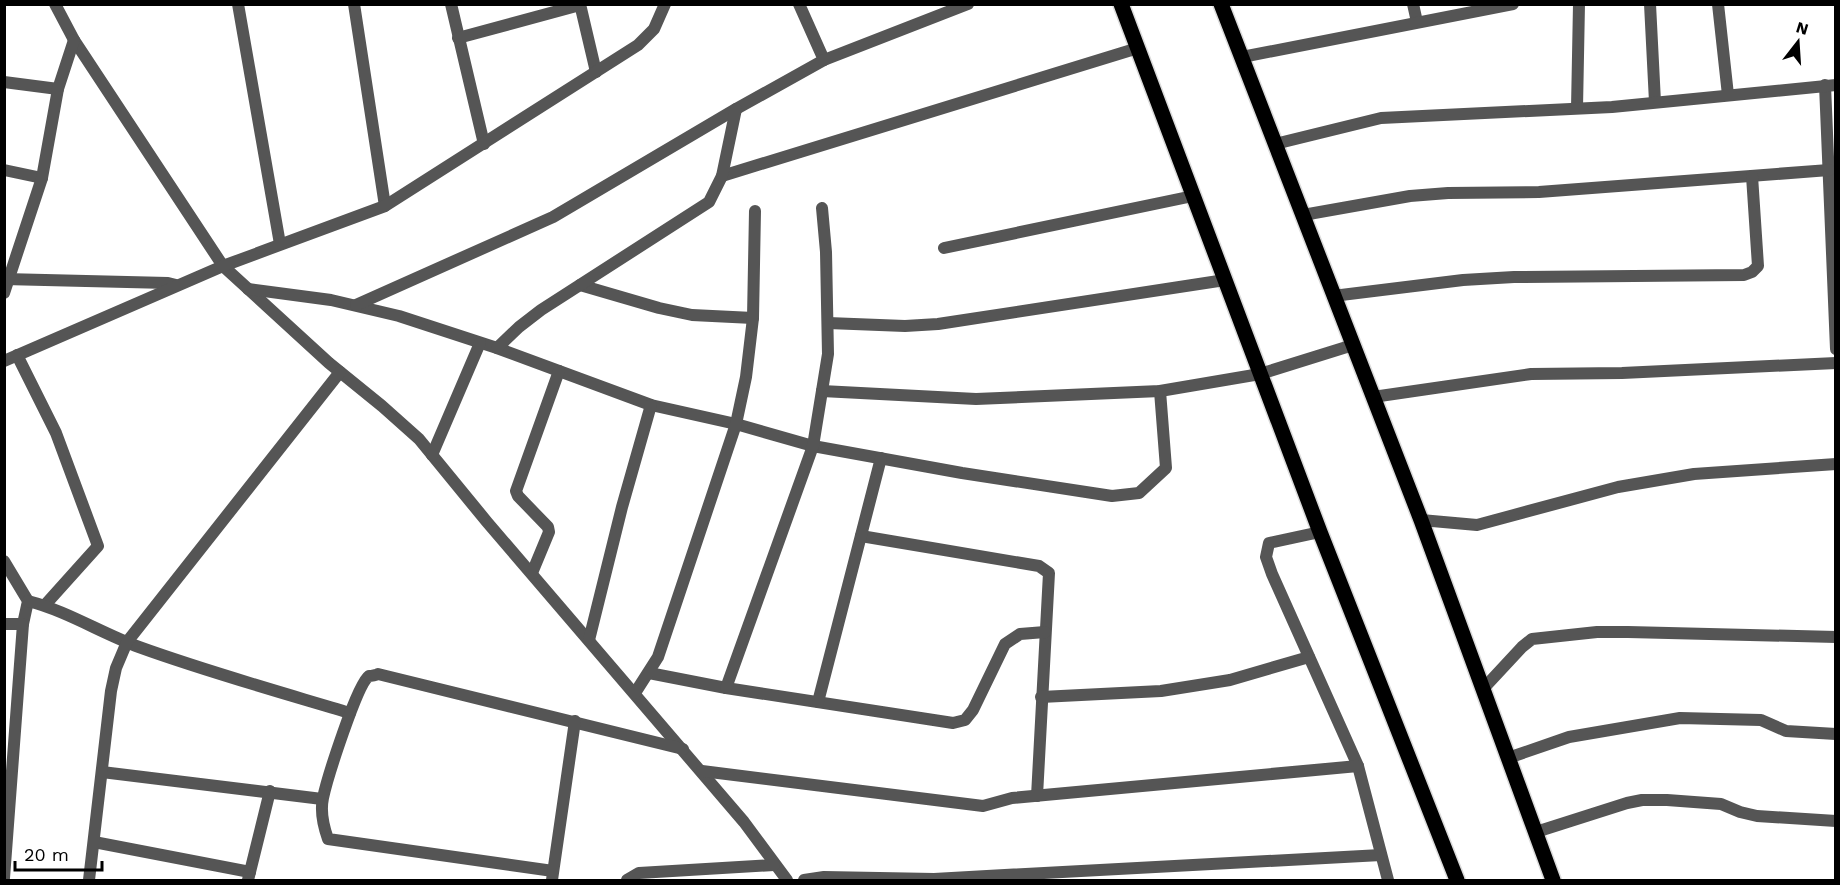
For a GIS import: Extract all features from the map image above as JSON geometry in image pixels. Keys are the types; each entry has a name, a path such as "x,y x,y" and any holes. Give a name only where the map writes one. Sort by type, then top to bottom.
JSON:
{"main road":[{"path":"1121,4 1320,532 1457,880"},
{"path":"1221,4 1421,520 1553,880"}],"street":[{"path":"55,4 74,40 223,266 340,372 419,439 702,771 787,880"},
{"path":"238,4 280,244"},
{"path":"354,4 385,206"},
{"path":"451,4 484,144"},
{"path":"4,361 223,266 385,206 638,45 654,29 665,4"},
{"path":"799,4 824,60"},
{"path":"356,305 552,217 824,60 968,4"},
{"path":"1413,4 1418,22"},
{"path":"1242,57 1513,4"},
{"path":"1576,108 1580,4"},
{"path":"1650,4 1655,102"},
{"path":"1718,4 1728,95"},
{"path":"458,38 580,5 596,72"},
{"path":"4,293 42,178 58,89 74,40"},
{"path":"722,176 1138,48"},
{"path":"4,82 58,89"},
{"path":"1275,144 1381,118 1576,108 1830,85 1828,170 1836,349"},
{"path":"497,348 519,327 709,202 722,176 736,109"},
{"path":"4,170 42,178"},
{"path":"1303,215 1410,196 1448,193 1539,192 1828,170"},
{"path":"1333,296 1463,280 1514,277 1744,275 1752,272 1758,266 1752,176"},
{"path":"944,248 1193,196"},
{"path":"726,688 813,446 828,354 826,252 822,208"},
{"path":"635,693 658,657 736,424 746,377 753,318 755,211"},
{"path":"7,279 177,285"},
{"path":"828,323 905,326 939,324 1225,280"},
{"path":"580,285 692,315 753,318"},
{"path":"248,289 331,300 399,316 497,348 651,405 736,424 813,446 962,473 1112,496 1138,493 1166,468 1160,392"},
{"path":"432,455 480,343"},
{"path":"822,391 938,399 1160,392 1260,374 1353,345"},
{"path":"17,355 56,433 98,546 96,551 45,605"},
{"path":"1373,397 1531,374 1622,373 1836,363"},
{"path":"532,573 549,532 548,527 518,496 516,491 559,371"},
{"path":"89,880 111,691 116,668 127,642 340,372"},
{"path":"589,639 622,507 651,405"},
{"path":"818,702 881,458"},
{"path":"1421,520 1478,525 1618,487 1694,474 1836,464"},
{"path":"1320,532 1269,543 1266,557 1358,766 1388,880"},
{"path":"861,536 1039,566 1049,573 1037,796"},
{"path":"4,561 28,601 23,624 7,798 4,878"},
{"path":"28,601 45,605 127,642 160,654 350,713"},
{"path":"4,624 23,624"},
{"path":"649,673 726,688 953,723 966,720 973,710 1005,644 1020,634 1045,632"},
{"path":"1483,688 1532,639 1597,632 1836,637"},
{"path":"1041,697 1161,691 1230,680 1309,657"},
{"path":"575,721 553,876 328,838 322,824 322,799 350,713 364,682 370,676 378,674 575,721 683,749"},
{"path":"1508,758 1569,737 1680,718 1761,720 1786,731 1836,734"},
{"path":"702,771 982,806 1012,798 1358,766"},
{"path":"102,772 322,799"},
{"path":"94,842 249,876 270,791"},
{"path":"1536,832 1642,800 1720,804 1757,816 1836,822"},
{"path":"804,880 825,877 934,879 1381,855"},
{"path":"627,880 639,873 774,865"}]}
